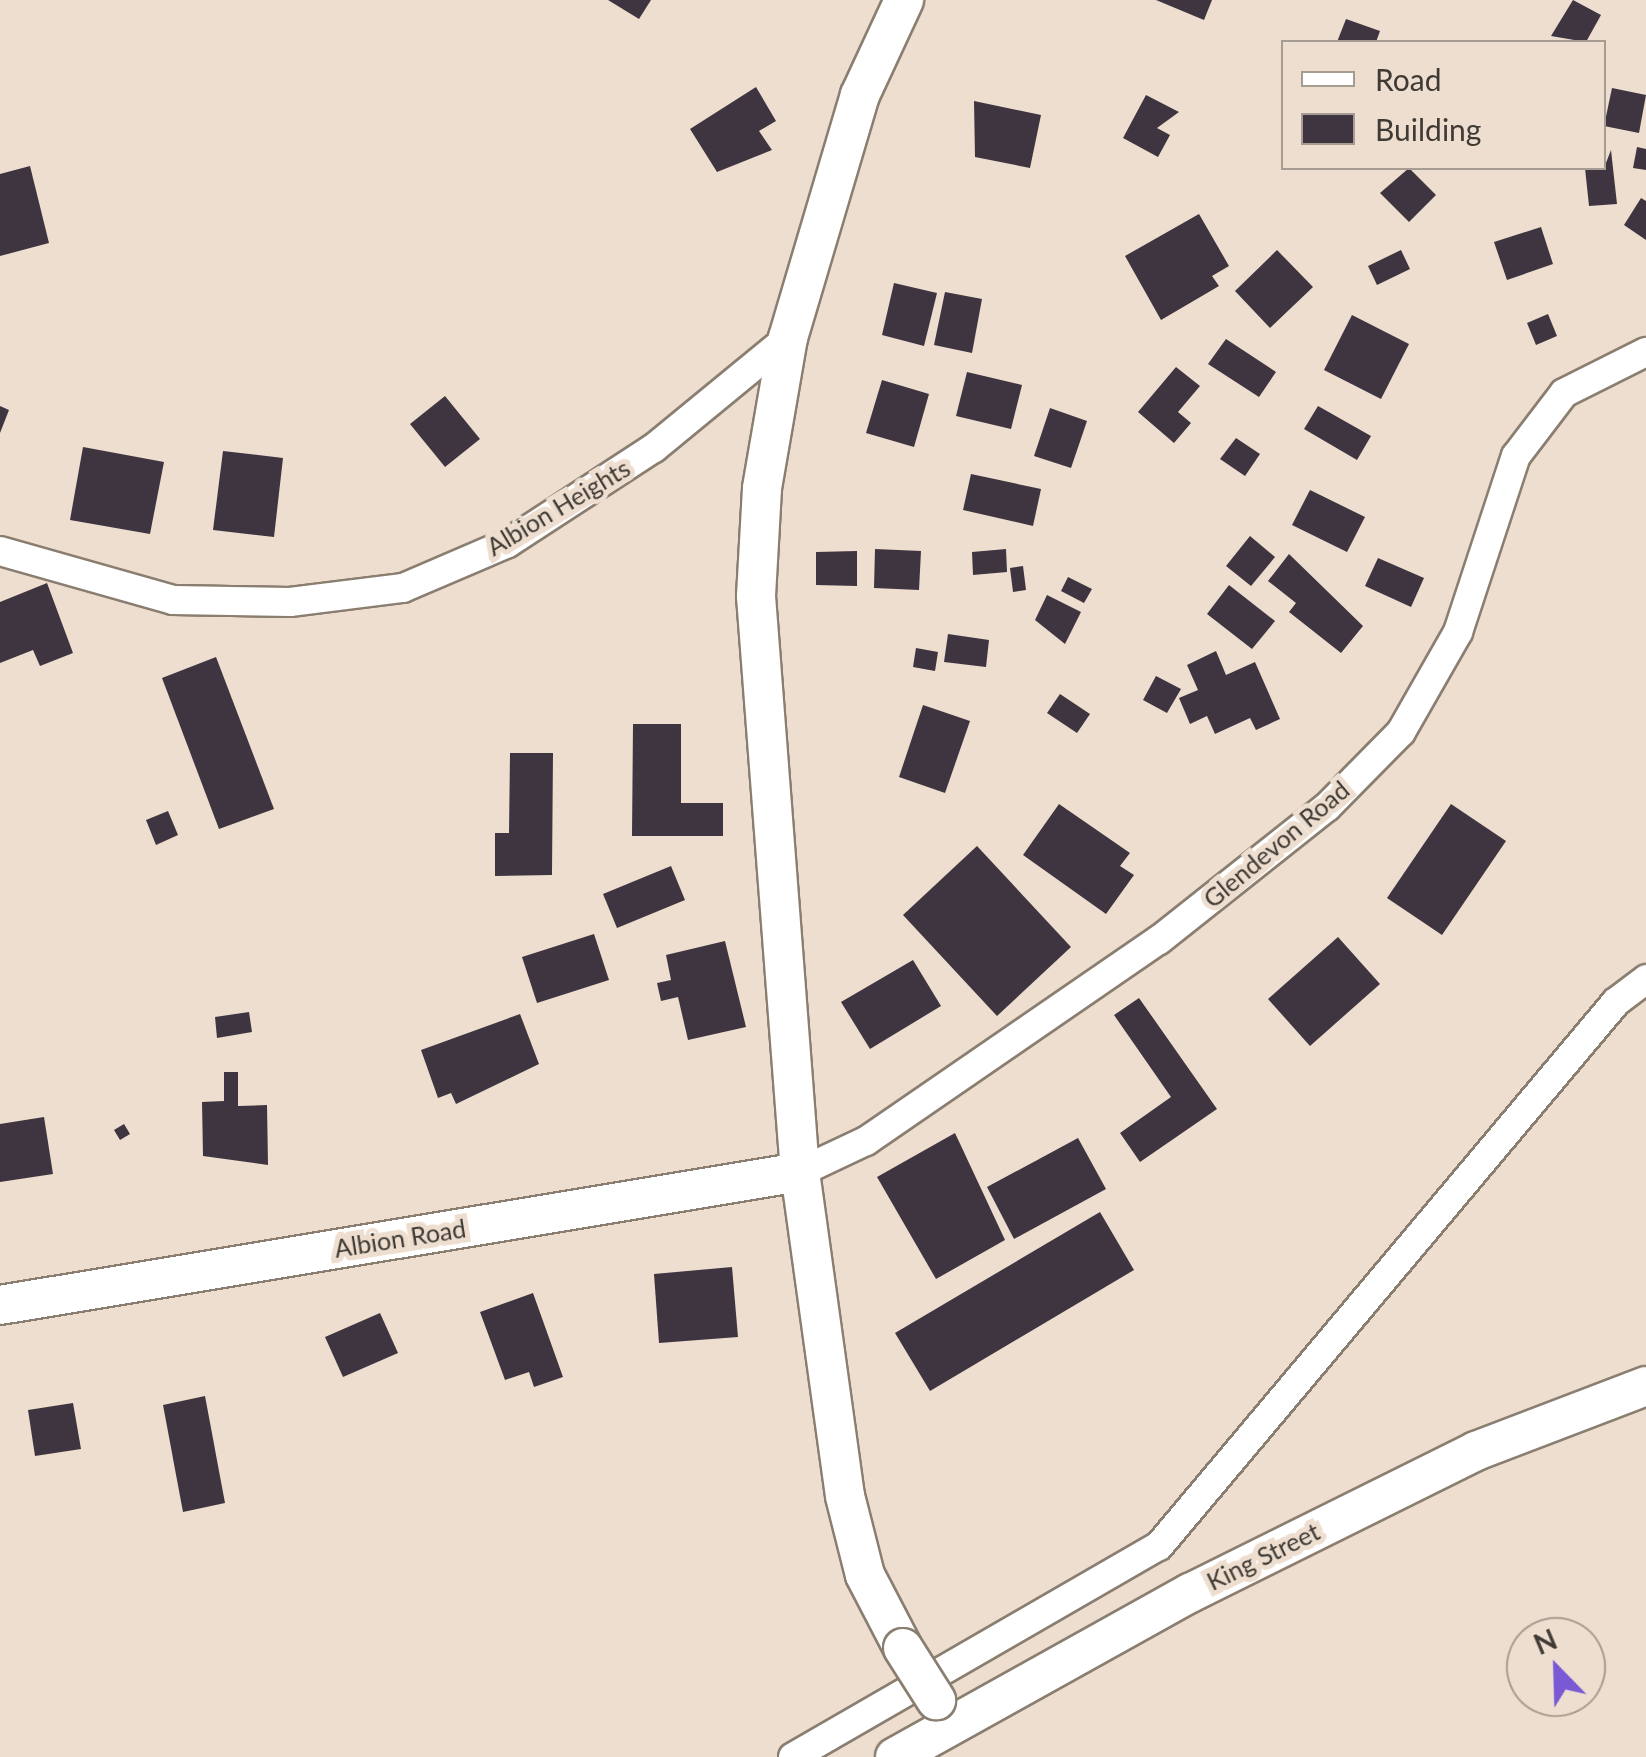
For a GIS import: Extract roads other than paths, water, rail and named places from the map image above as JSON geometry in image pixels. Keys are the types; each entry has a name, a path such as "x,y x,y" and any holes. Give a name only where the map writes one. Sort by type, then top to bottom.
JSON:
{"street":[{"path":"904,0 860,95 788,338 762,488 756,596 800,1172 845,1496 865,1575 903,1648 949,1711"},
{"name":"Albion Heights","path":"0,551 173,600 290,602 403,588 508,543 573,501 788,338"},
{"name":"Glendevon Road","path":"800,1172 866,1141 1159,940 1327,807 1400,732 1458,632 1516,456 1564,392 1646,352"},
{"path":"793,1757 1159,1546 1616,1002 1646,978"},
{"name":"Albion Road","path":"0,1305 800,1172"},
{"name":"King Street","path":"895,1757 949,1711 1476,1451 1646,1386"}]}
